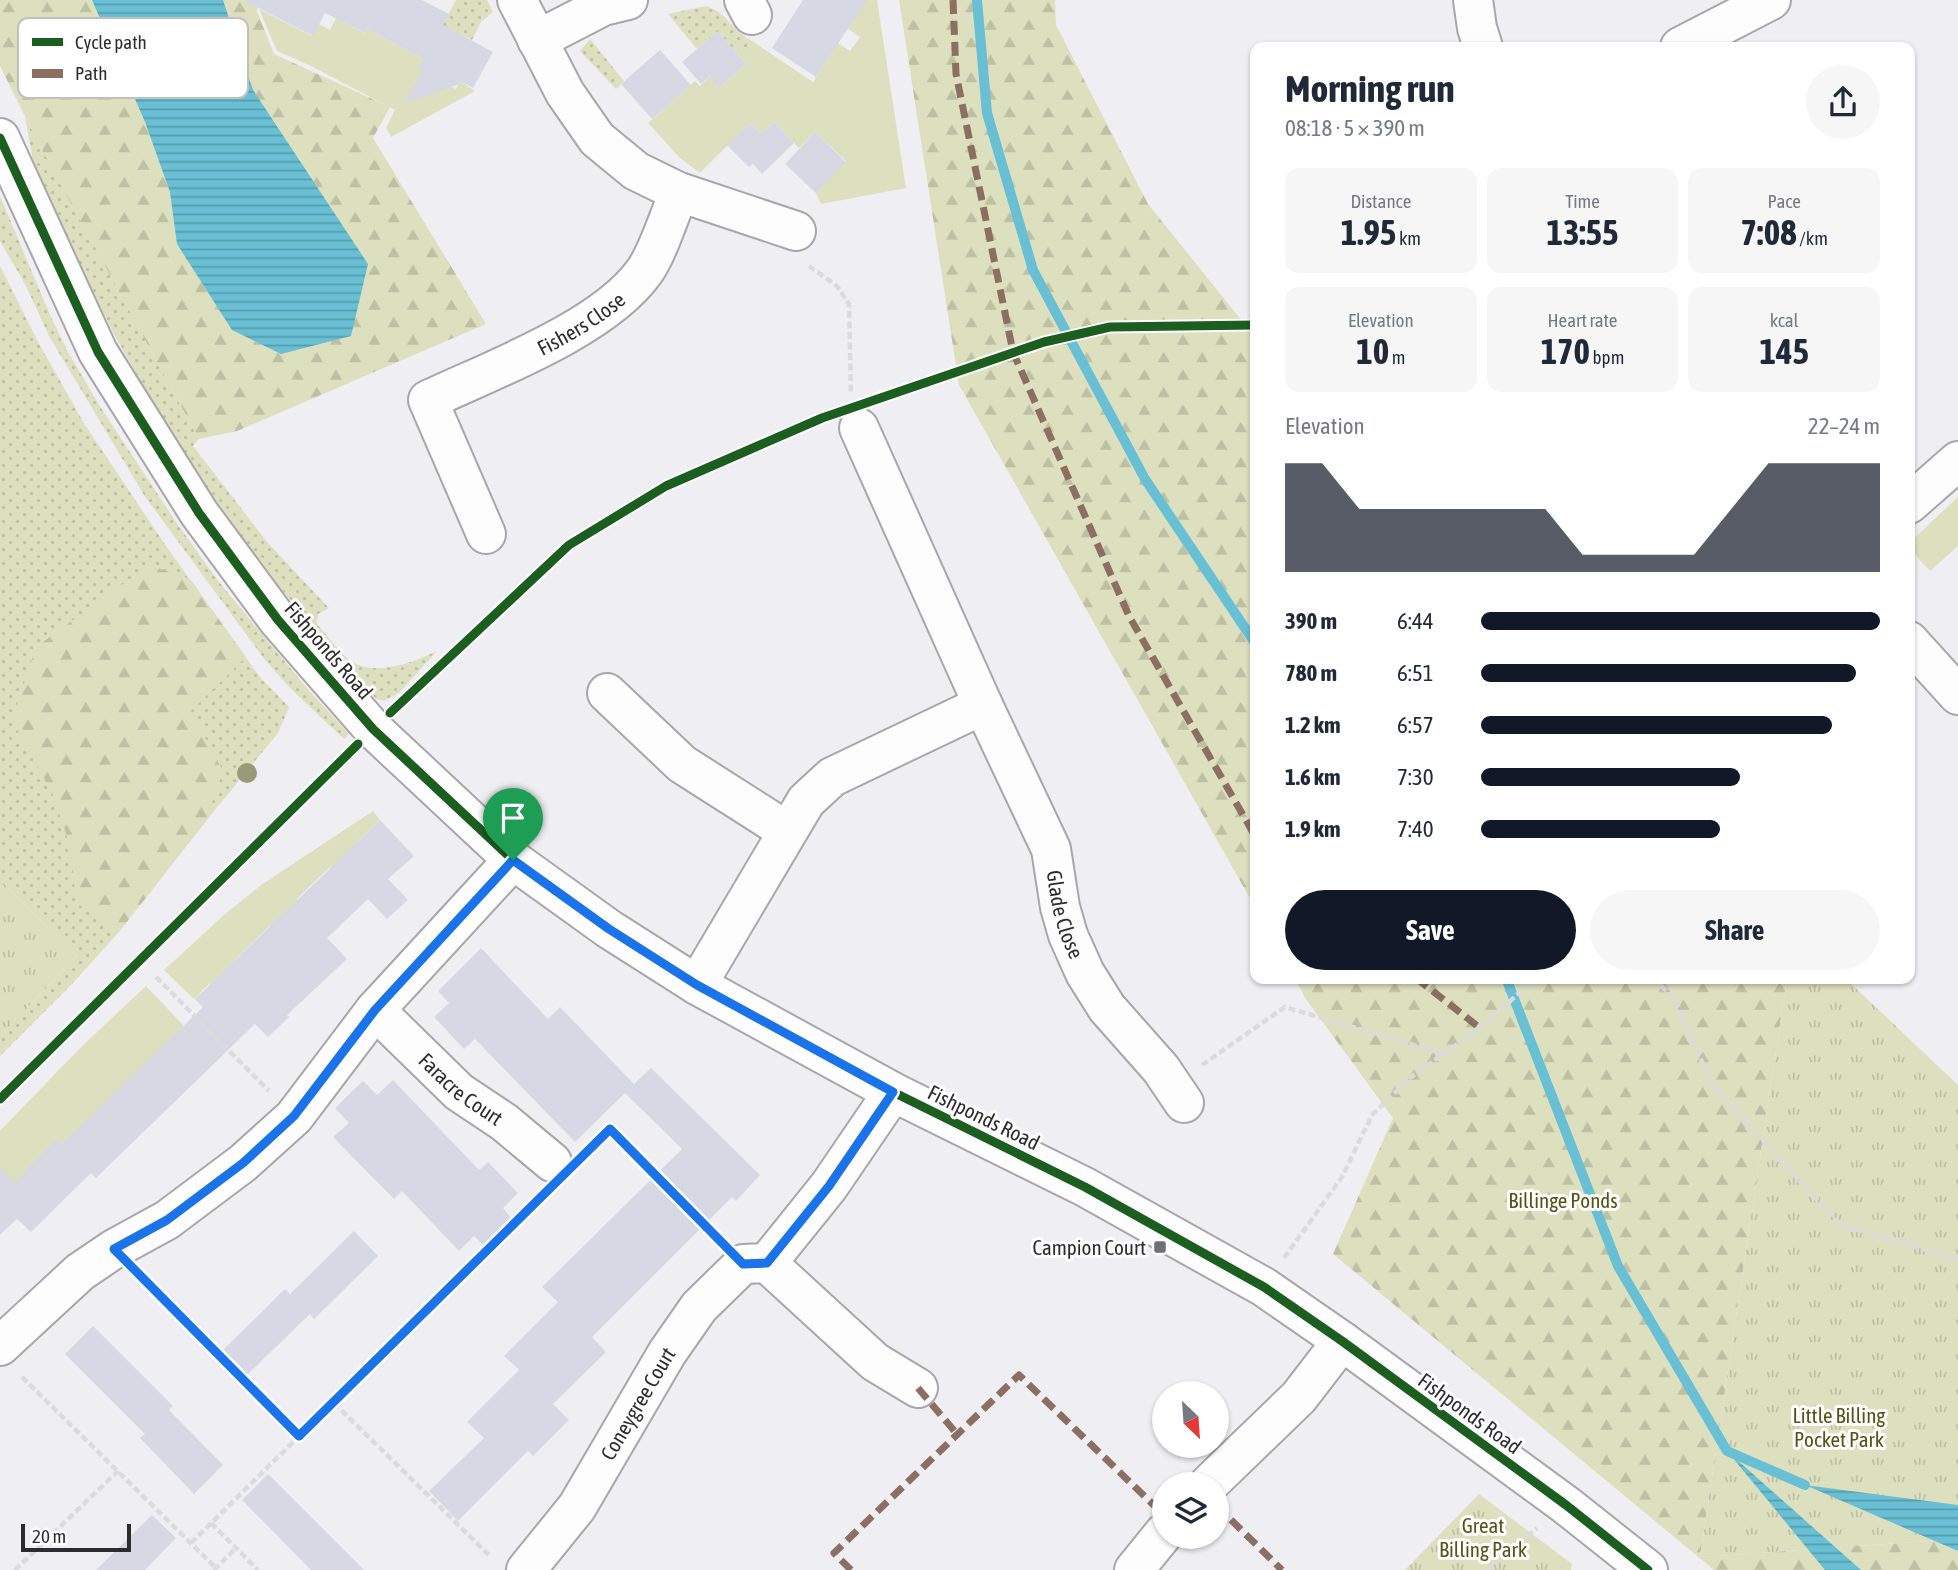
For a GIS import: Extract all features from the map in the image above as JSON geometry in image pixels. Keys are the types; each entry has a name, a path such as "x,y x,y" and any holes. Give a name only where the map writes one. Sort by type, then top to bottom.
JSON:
{"street":[{"path":"517,0 565,93 597,139 636,171 802,248"},
{"path":"537,40 603,6 628,0"},
{"path":"1473,0 1481,42"},
{"path":"1690,42 1771,0"},
{"name":"Fishponds Road","path":"0,138 98,352 199,513 278,620 373,729 513,860 609,929 697,985 893,1092 1086,1187 1264,1287 1566,1505 1648,1570"},
{"name":"Fishers Close","path":"486,534 428,400 550,343 614,305 646,271 679,192"},
{"name":"Glade Close","path":"855,418 983,705 1051,849 1060,907 1085,973 1107,1008 1178,1094"},
{"path":"1915,499 1958,461"},
{"path":"1915,648 1958,695"},
{"path":"607,693 682,764 787,831"},
{"path":"697,985 806,801 832,777 983,705"},
{"path":"10,1360 80,1272 114,1249 167,1220 243,1163 294,1116 375,1010 513,860"},
{"name":"Faracre Court","path":"375,1010 459,1092 504,1122 560,1170"},
{"name":"Coneygree Court","path":"509,1564 577,1507 667,1353 699,1307 755,1263 829,1186 893,1092"},
{"path":"755,1263 875,1362 918,1388"},
{"path":"1221,1472 1299,1396 1342,1341"},
{"path":"1134,1570 1152,1548"}],"path":[{"path":"802,248 849,304 855,418"},
{"path":"156,977 294,1116"},
{"path":"1264,1287 1342,1177 1372,1115 1411,1077 1480,1028 1529,984"},
{"path":"1660,984 1676,1001 1712,1084 1840,1225 1958,1259"},
{"path":"1178,1094 1285,1007 1445,1054"},
{"path":"191,1543 334,1403 560,1170 610,1129 755,1263"},
{"path":"114,1249 299,1436"},
{"path":"10,1360 215,1569 236,1548"},
{"path":"334,1403 509,1564"},
{"path":"15,1570 118,1471"},
{"path":"1487,1570 1566,1505"},
{"path":"211,1523 258,1570"}],"green space":[{"path":"0,0 258,0 257,11 274,54 390,107 373,138 486,324 237,431 199,439 41,148 0,66"},
{"path":"456,0 487,0 493,12 481,22 472,40 463,36 438,33"},
{"path":"833,0 877,0 906,188 821,204 816,193 846,161 815,132 799,148 774,122 761,134 750,123 700,173 680,158 648,123 695,81 700,86 710,76 720,87 746,64 734,50 758,45 813,82 838,43 850,51 860,37 848,29 855,17"},
{"path":"899,0 1055,0 1056,25 1148,204 1250,331 1250,898 959,385"},
{"path":"706,6 717,11 758,45 734,50 718,31 697,49 668,14"},
{"path":"259,9 312,36 319,24 330,30 336,18 364,33 367,29 424,59 439,80 456,89 460,81 475,91 391,137 386,128 395,110 277,51"},
{"path":"590,39 624,81 616,89 580,51"},
{"path":"25,117 199,439 193,446 268,543 329,608 318,614 317,624 347,657 366,667 398,666 437,651 399,693 384,701 376,699 269,575 212,497 166,425 116,338 69,246 33,160"},
{"path":"0,196 51,317 101,408 219,582 306,687 349,734 344,739 290,688 265,660 144,495 49,336 25,284 0,241"},
{"path":"0,266 37,340 85,425 166,546 260,677 289,707 278,733 119,932 0,1056 0,1036 77,956 0,880"},
{"path":"1958,497 1958,546 1930,571 1915,555 1915,537"},
{"path":"149,565 190,579 246,657 191,711 223,771 206,821 119,932 76,903 71,849 53,795 12,720 36,647"},
{"path":"373,811 380,820 358,841 369,852 342,878 330,867 297,899 307,911 281,937 270,926 236,959 221,994 210,983 194,999 164,970 261,885"},
{"path":"0,880 77,956 0,1036"},
{"name":"Billinge Ponds","path":"1298,984 1786,984 1700,1557 1958,1539 1958,1570 1714,1570 1333,1254 1393,1118 1305,998"},
{"name":"Little Billing Pocket Park","path":"1786,984 1851,984 1958,1085 1958,1539 1700,1557"},
{"path":"146,986 184,1026 24,1194 13,1182 0,1195 0,1131 79,1049"},
{"name":"Great Billing Park","path":"1479,1494 1572,1564 1571,1570 1405,1570"}],"water":[{"path":"92,0 223,0 229,18 100,18"},
{"path":"248,75 253,90 368,264 351,336 281,354 232,330 177,244 170,192 135,98 248,98"},
{"path":"1727,1451 1861,1570 1825,1570"},
{"path":"1805,1485 1958,1505 1958,1551"}],"building":[{"path":"243,0 422,0 449,14 443,25 493,52 473,88 460,81 459,84 404,104 422,71 419,69 424,59 367,29 365,33 325,13 313,36"},
{"path":"803,0 867,0 816,77 772,48"},
{"path":"718,31 746,64 719,88 710,76 701,84 682,62"},
{"path":"660,50 691,85 652,119 621,84"},
{"path":"774,122 794,143 762,174 753,164 749,167 727,145 750,123 761,134"},
{"path":"815,132 846,162 816,193 785,164"},
{"path":"380,820 414,856 388,879 408,900 387,919 368,899 327,938 347,959 287,1015 289,1017 268,1037 255,1024 96,1178 91,1173 31,1232 17,1219 0,1235 0,1168 14,1183 57,1139 62,1144 203,1007 195,999"},
{"path":"481,948 548,1019 560,1007 634,1084 651,1068 760,1175 736,1201 732,1197 592,1337 606,1352 553,1404 569,1420 533,1456 528,1451 458,1521 429,1491 484,1438 467,1422 519,1370 504,1356 558,1302 542,1287 682,1149 625,1093 575,1142 475,1039 464,1049 434,1017 449,1003 438,991"},
{"path":"393,1080 479,1170 488,1162 518,1193 503,1208 512,1219 484,1246 474,1236 459,1251 402,1191 394,1199 333,1137 349,1123 335,1108 363,1081 377,1095"},
{"path":"354,1231 378,1256 314,1319 310,1314 245,1377 220,1353 285,1289 290,1294"},
{"path":"93,1326 173,1406 169,1410 223,1465 194,1494 140,1438 145,1434 65,1354"},
{"path":"268,1474 364,1570 311,1570 242,1500"},
{"path":"152,1515 176,1538 145,1570 96,1570"}],"waterway":[{"path":"977,0 987,113 1033,270 1145,479 1250,636"},
{"path":"1508,984 1618,1266 1727,1451 1805,1485"}],"marked path":[{"path":"953,0 956,74 1013,352 1129,616 1250,827"},
{"path":"1424,984 1480,1028"},
{"path":"851,1570 834,1553 1019,1375 1152,1503"},
{"path":"918,1388 957,1434"},
{"path":"1229,1518 1282,1570"}],"cycle path":[{"path":"0,138 98,352 199,513 278,620 373,729 513,860 609,929 697,985 893,1092 1085,1187 1264,1287 1566,1505 1648,1570"},
{"path":"390,713 569,545 666,486 822,418 1044,342 1110,327 1250,325"},
{"path":"0,1099 358,744"}],"place":[{"name":"Campion Court","path":"1160,1247"}],"route":[{"path":"513,860 609,929 697,985 893,1092 829,1186 767,1263 743,1264 610,1129 299,1436 114,1249 167,1220 243,1163 294,1116 375,1010 513,860"}]}
